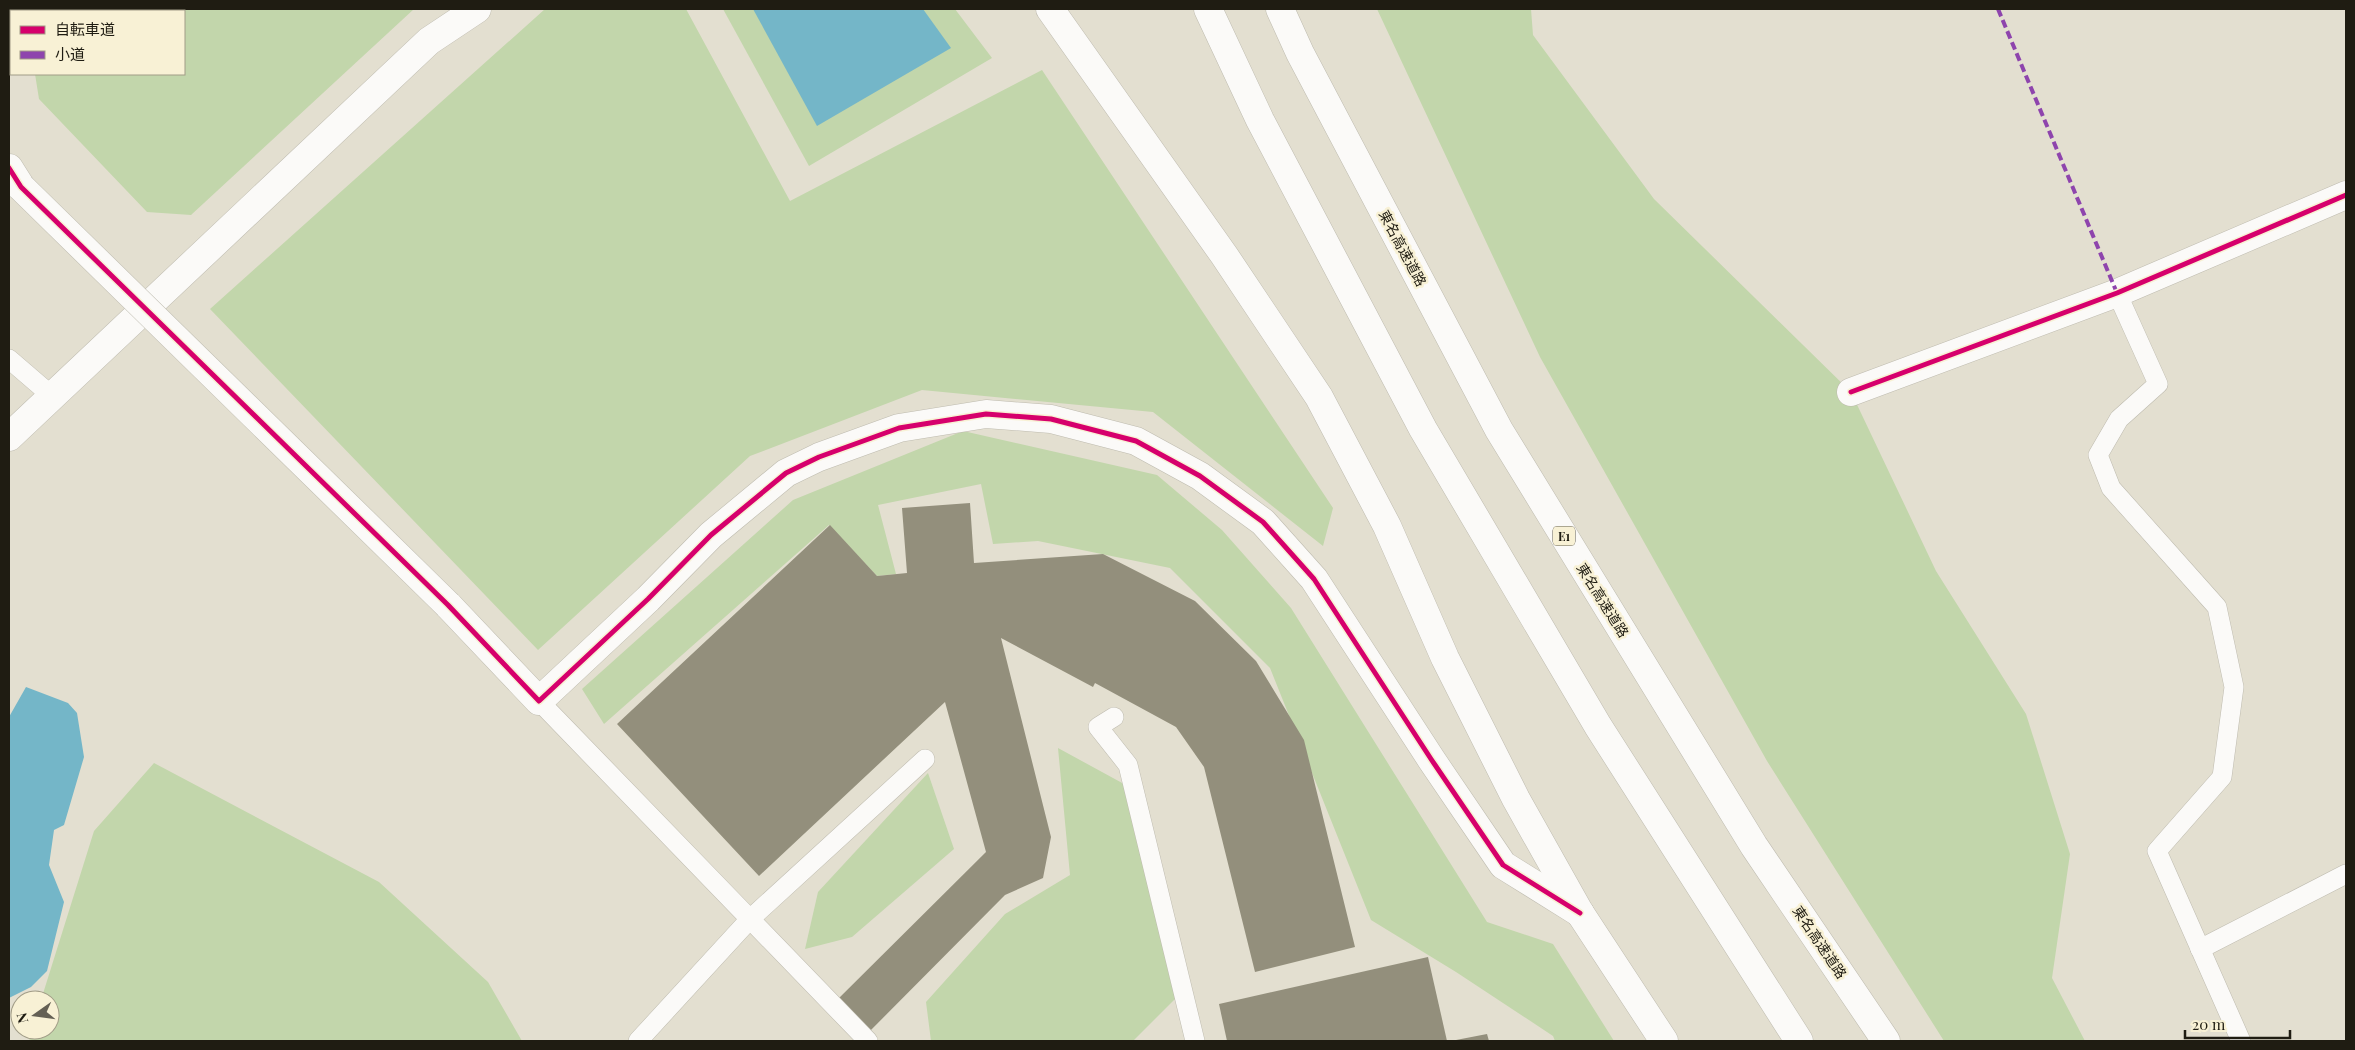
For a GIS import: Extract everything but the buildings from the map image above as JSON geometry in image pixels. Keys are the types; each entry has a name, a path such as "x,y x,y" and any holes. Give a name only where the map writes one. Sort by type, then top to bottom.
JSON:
{"main road":[{"path":"9,436 428,41 477,9"},
{"path":"1050,9 1224,255 1319,397 1387,526 1445,658 1511,790 1580,913 1664,1041"},
{"path":"1208,9 1260,120 1423,429 1598,726 1799,1041"},
{"name":"東名高速道路","path":"1280,9 1300,53 1499,430 1754,846 1886,1041"},
{"path":"15,178 448,606 539,701 648,599 711,535 786,473 819,457 899,428 986,414 1051,419 1136,441 1200,476 1263,522 1314,579 1431,760 1503,865 1580,913"},
{"path":"1851,392 2117,293 2346,195"}],"lane":[{"path":"2117,293 2158,384 2119,419 2098,455 2111,488 2217,607 2234,687 2222,777 2157,851 2241,1041"},
{"path":"9,359 52,396"},
{"path":"539,701 868,1041"},
{"path":"1114,717 1098,727 1128,765 1195,1041"},
{"path":"638,1041 750,919 925,760"},
{"path":"2200,949 2346,874"}],"green space":[{"path":"414,9 191,215 147,212 39,99 35,75 185,75 185,10 25,10"},
{"path":"545,9 686,9 790,201 1042,70 1333,508 1323,546 1153,412 922,390 750,456 538,650 210,309"},
{"path":"723,9 955,9 992,58 809,166"},
{"path":"1377,9 1531,9 1533,35 1654,199 1851,392 1936,571 2026,714 2070,854 2052,978 2085,1041 1944,1041 1767,761 1540,357"},
{"path":"963,431 1157,475 1222,530 1291,608 1487,922 1553,944 1614,1041 1555,1041 1553,1036 1456,972 1371,920 1270,668 1170,568 1038,541 993,544 981,484 878,505 896,574 877,576 829,525 604,724 582,689 793,500"},
{"path":"1058,748 1124,784 1181,993 1133,1041 931,1041 926,1002 1005,914 1070,875"},
{"path":"154,763 379,882 488,982 522,1041 29,1041 60,1040 60,990 44,990 94,831"},
{"path":"928,773 954,849 852,937 805,949 818,892"}],"water":[{"path":"753,9 923,9 951,48 817,126"},
{"path":"26,687 68,703 77,713 84,757 64,825 54,830 49,865 64,902 47,971 31,987 25,990 10,990 9,998 9,717"}],"marked path":[{"path":"1998,9 2117,293"}],"cycle path":[{"path":"9,168 21,187 448,605 539,701 648,599 711,535 786,473 819,457 899,428 986,414 1051,419 1136,441 1200,476 1263,522 1314,579 1431,759 1503,865 1580,913"},
{"path":"1851,392 2117,293 2346,195"}]}
